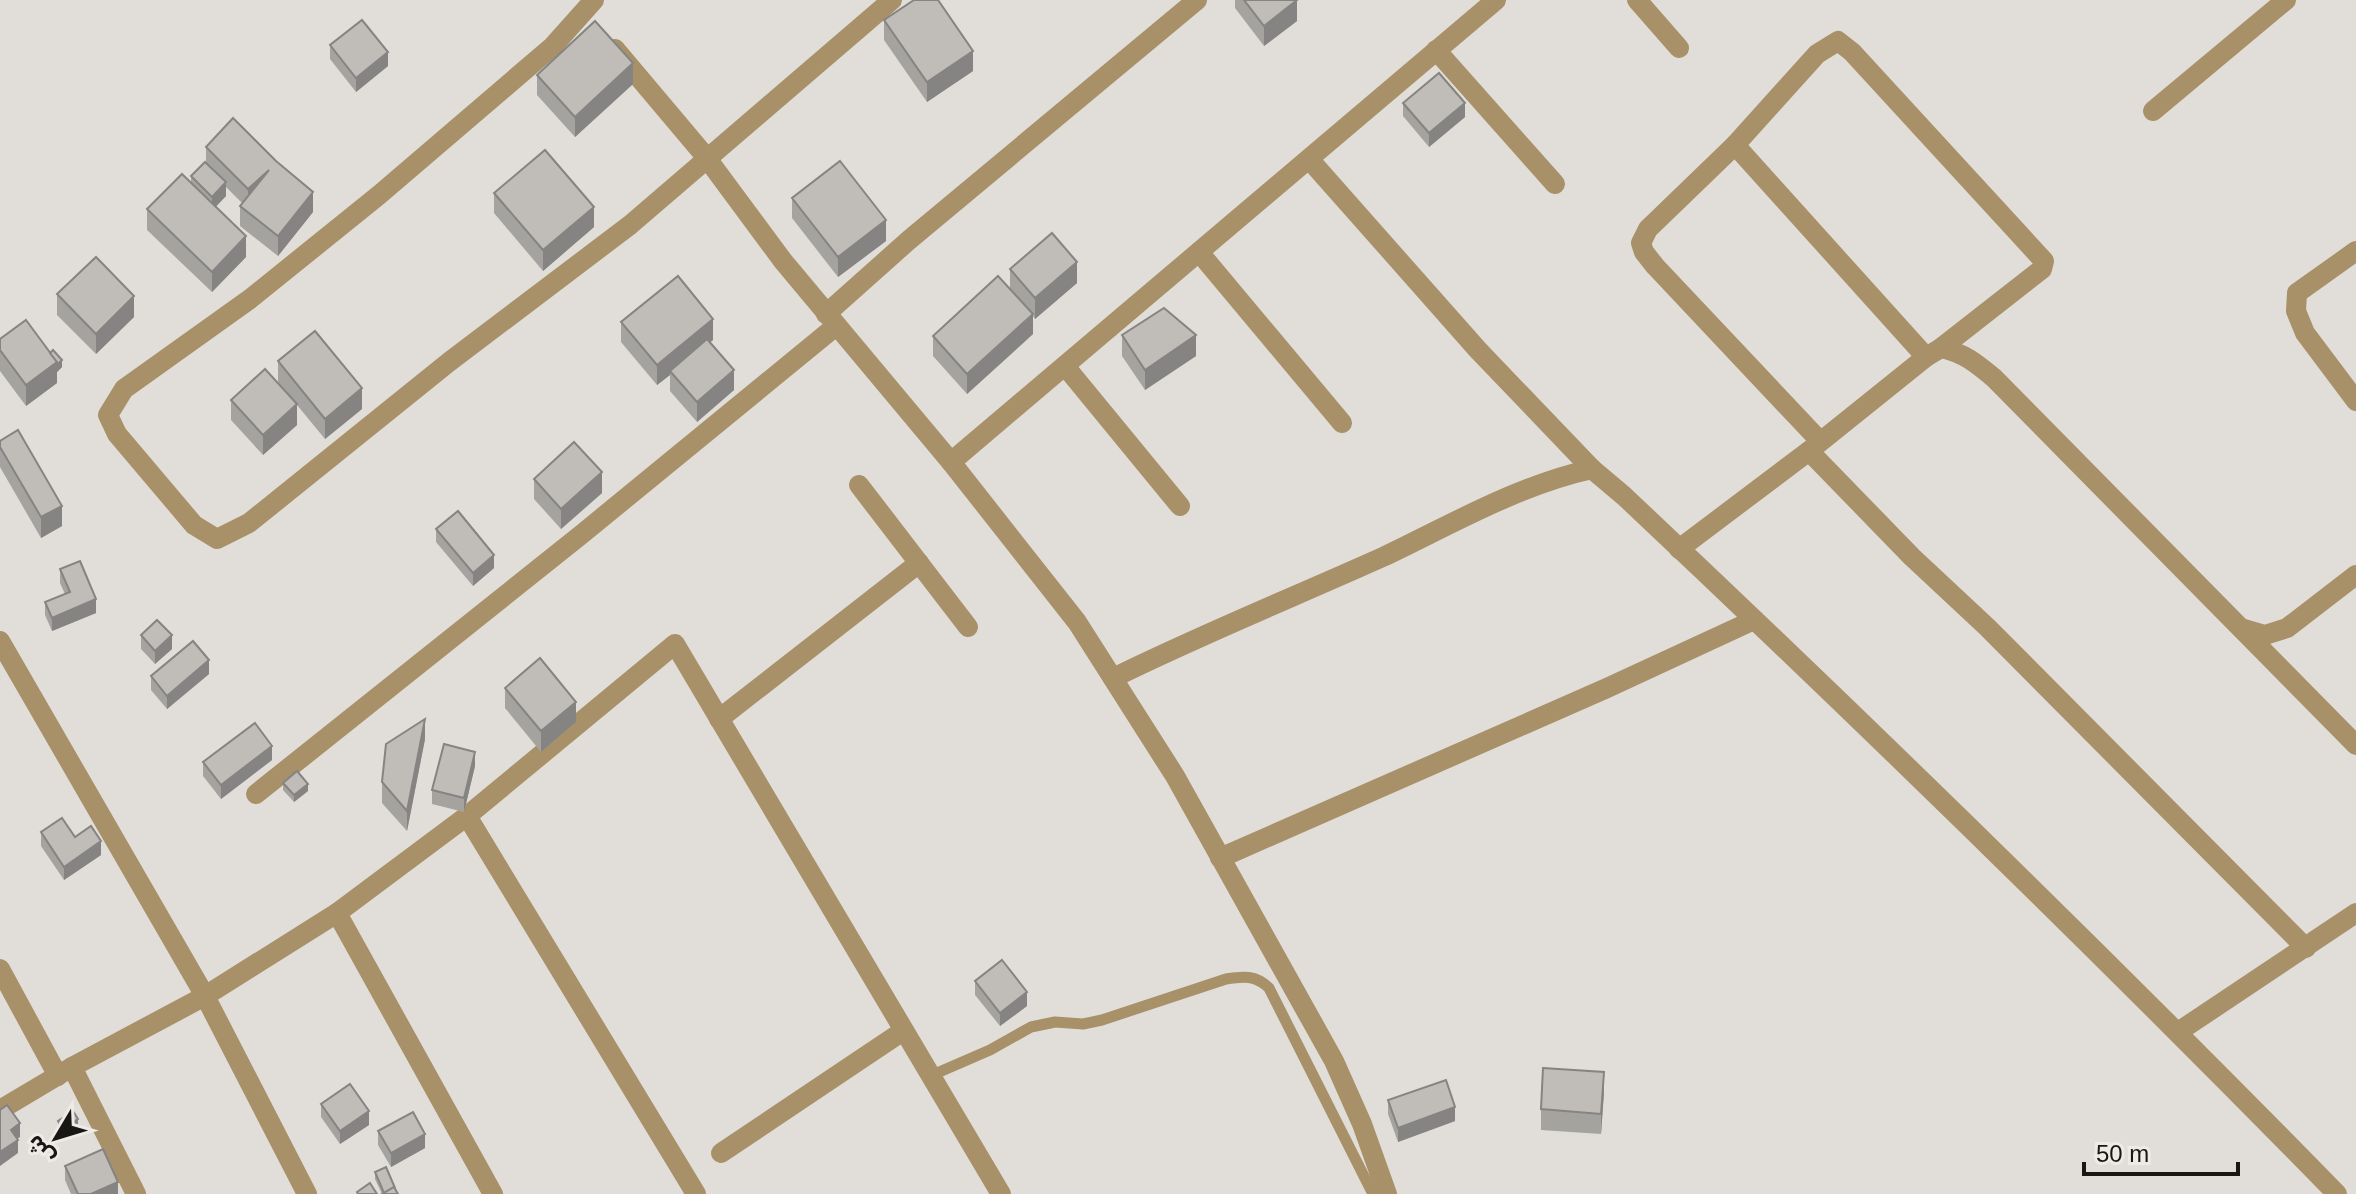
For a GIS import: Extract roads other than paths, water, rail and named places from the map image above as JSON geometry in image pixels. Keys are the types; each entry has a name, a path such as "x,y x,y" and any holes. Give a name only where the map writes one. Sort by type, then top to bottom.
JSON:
{"street":[{"path":"892,0 706,157 630,225 449,362 249,523 231,533 217,539 194,525 117,434 108,415 124,389 250,299 379,195 590,15 706,157 831,320 951,462 1077,622 1175,776 1334,1061 1362,1124 1387,1194"},
{"path":"256,794 582,534 831,320 979,181 1197,0"},
{"path":"951,462 1496,0"},
{"path":"1637,0 1679,48"},
{"path":"2153,111 2286,0"},
{"path":"1679,549 1815,446 2042,269 2044,261 1852,52 1838,41 1827,46 1735,145 1648,229 1641,243 1644,252 1655,266 1815,446 1912,557 1987,627 2306,948"},
{"path":"1436,50 1555,184"},
{"path":"1735,145 1934,353 1969,357 1994,378 2356,745"},
{"path":"1309,159 1478,350 1592,469 1833,693 2178,1032 2337,1194"},
{"path":"2356,251 2297,293 2296,311 2305,333 2356,401"},
{"path":"1199,252 1342,423"},
{"path":"1065,366 1180,506"},
{"path":"1113,678 1539,484 1592,469"},
{"path":"859,485 968,627"},
{"path":"719,719 919,563"},
{"path":"2241,628 2265,635 2287,628 2356,575"},
{"path":"1220,858 1754,620"},
{"path":"0,641 205,996 307,1194"},
{"path":"0,1110 205,996 337,913 467,816 675,644 1001,1194"},
{"path":"467,816 696,1194"},
{"path":"337,913 493,1194"},
{"path":"2178,1032 2356,913"},
{"path":"0,969 136,1194"},
{"path":"721,1153 903,1031"}],"lane":[{"path":"930,1076 990,1050 1031,1027 1055,1022 1083,1024 1102,1020 1226,979 1256,978 1269,988 1373,1194"}]}
